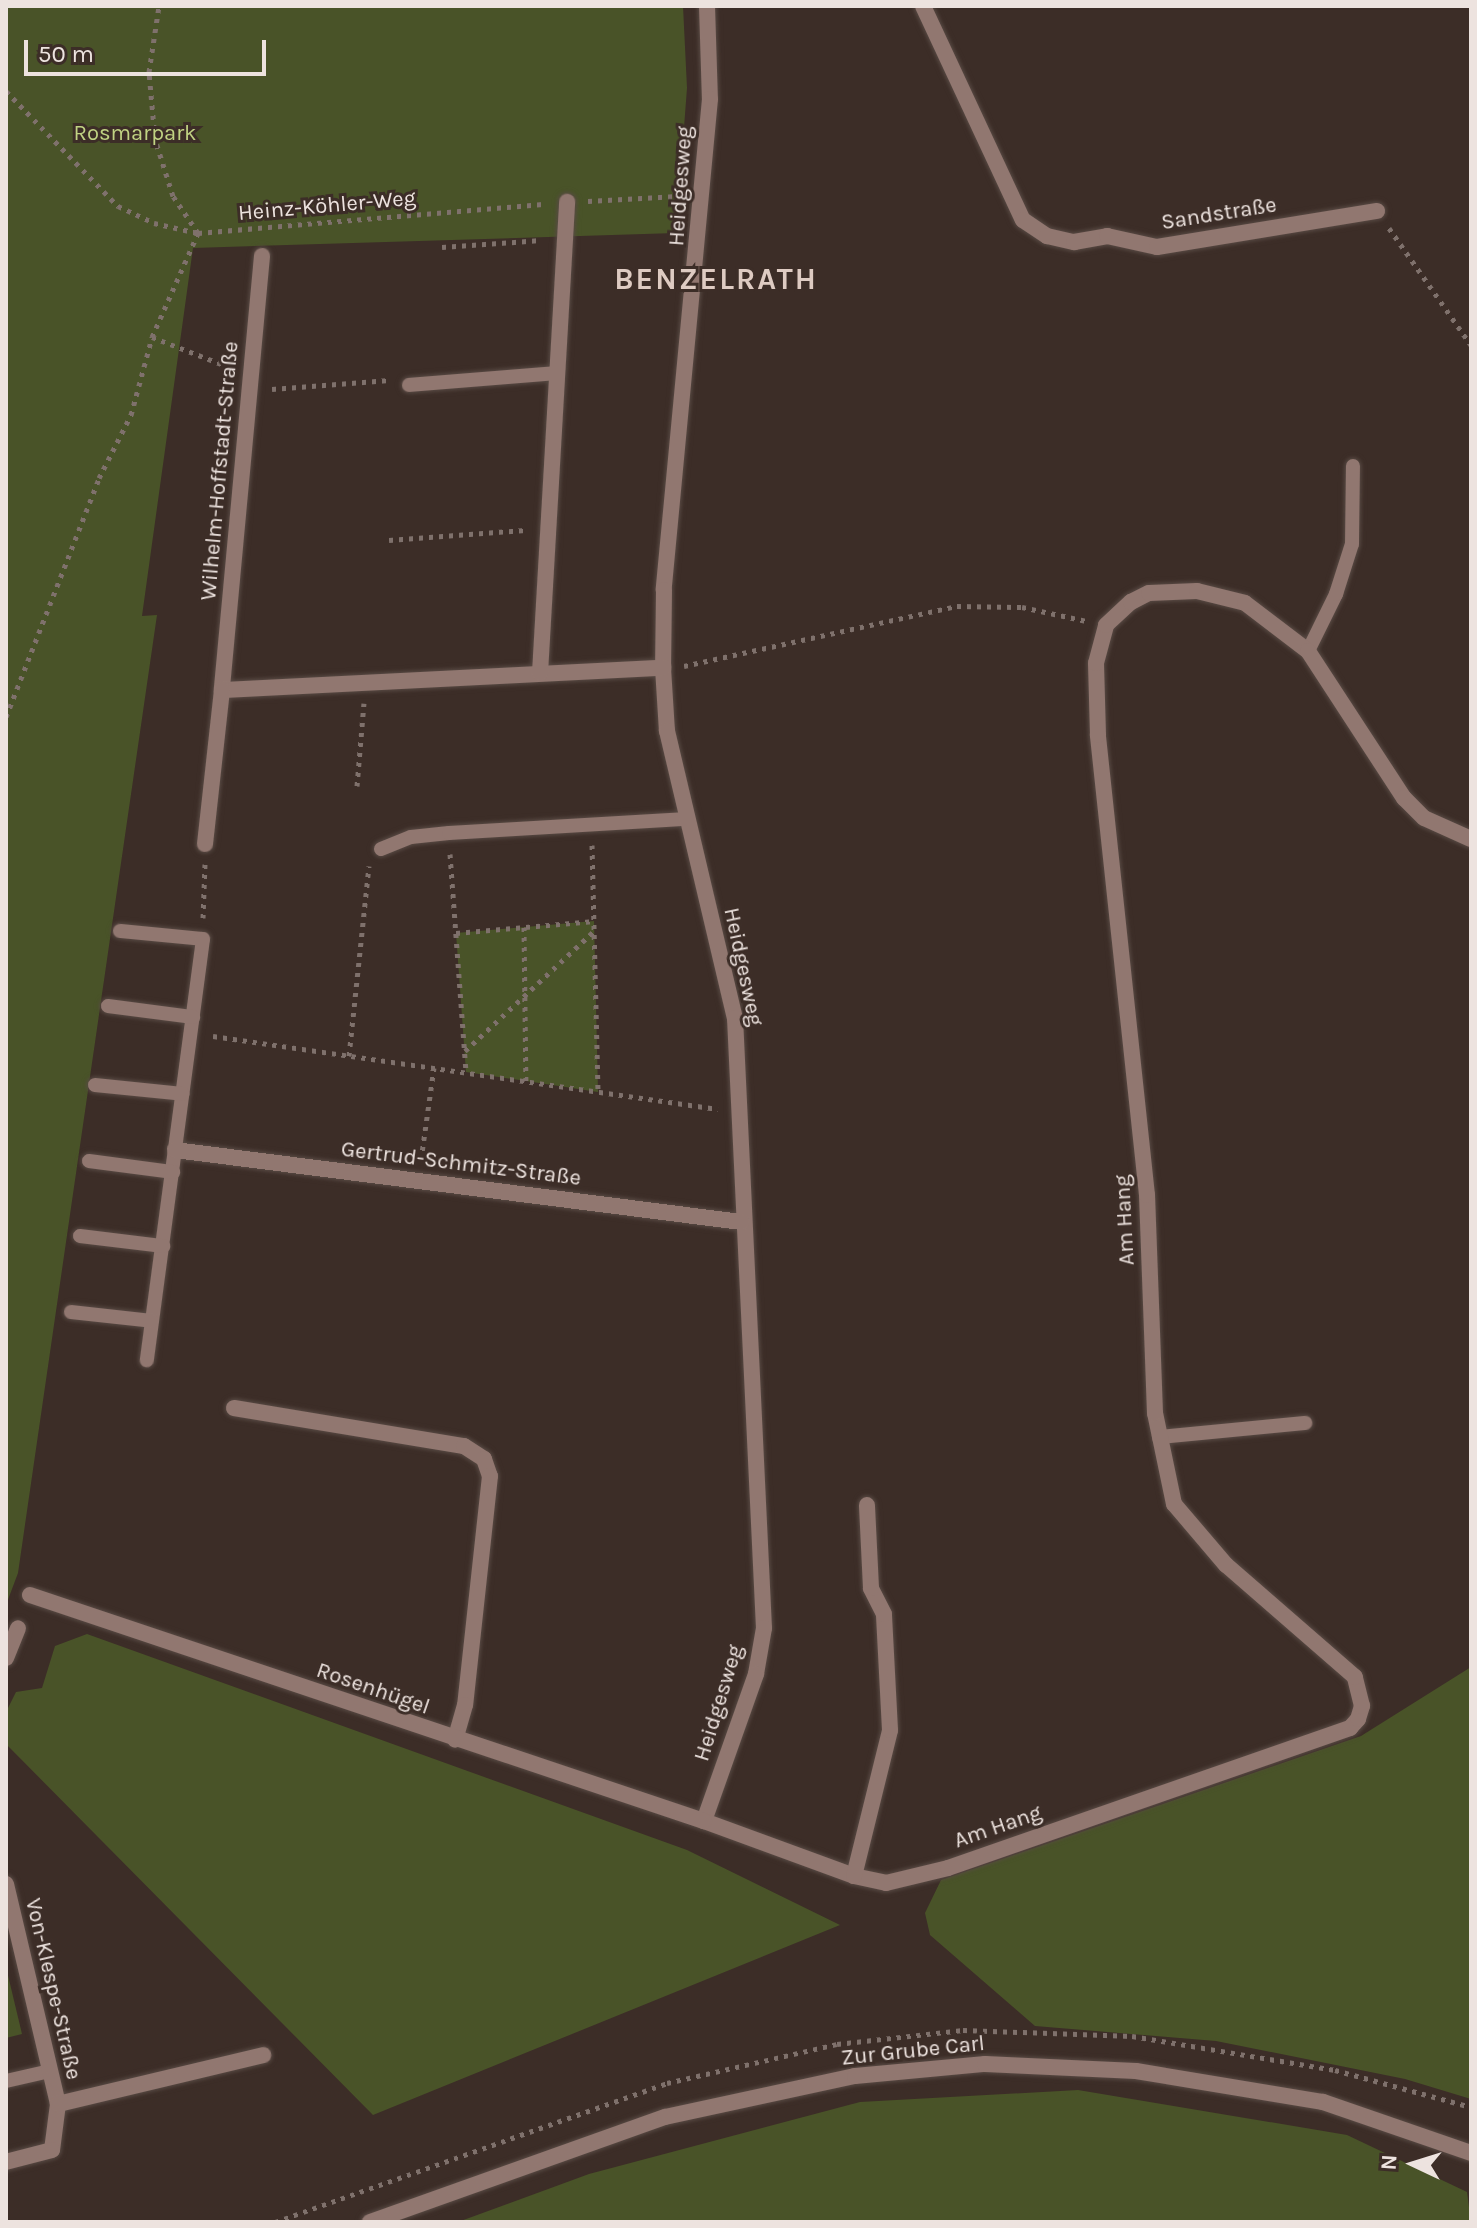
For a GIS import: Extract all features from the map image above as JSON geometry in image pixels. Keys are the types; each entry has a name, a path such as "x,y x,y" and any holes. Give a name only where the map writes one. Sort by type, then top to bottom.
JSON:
{"street":[{"name":"Heidgesweg","path":"704,1821 756,1674 764,1628 741,1222 735,1018 667,731 663,668 664,590 710,99 707,6"},
{"name":"Sandstraße","path":"923,6 1023,220 1047,236 1074,242 1107,236 1157,247 1377,211"},
{"path":"540,673 567,202"},
{"name":"Wilhelm-Hoffstadt-Straße","path":"205,844 262,256"},
{"path":"1106,625 1131,602 1149,593 1197,591 1245,603 1308,651 1404,798 1424,818 1471,839"},
{"name":"Am Hang","path":"854,1876 886,1883 948,1868 1350,1728 1358,1719 1362,1706 1355,1677 1235,1574 1174,1504 1159,1437 1147,1195 1098,735 1096,663 1106,625"},
{"path":"222,690 663,668"},
{"name":"Gertrud-Schmitz-Straße","path":"175,1150 741,1222"},
{"path":"234,1408 464,1446 484,1459 490,1476 465,1705 455,1740"},
{"path":"704,1821 854,1876 890,1730 884,1614 871,1588 867,1505"},
{"name":"Rosenhügel","path":"30,1595 704,1821"},
{"path":"6,1658 18,1628"},
{"name":"Von-Klespe-Straße","path":"6,1884 58,2104 52,2150 6,2162"},
{"name":"Von-Klespe-Straße","path":"58,2104 263,2055"},
{"name":"Zur Grube Carl","path":"370,2222 665,2117 855,2076 985,2064 1136,2071 1323,2102 1471,2153"}],"lane":[{"path":"409,385 557,373"},
{"path":"1308,651 1336,594 1352,544 1353,466"},
{"path":"381,849 411,837 449,833 687,819"},
{"path":"120,931 203,939 147,1360"},
{"path":"108,1006 193,1017"},
{"path":"95,1085 183,1094"},
{"path":"89,1161 173,1172"},
{"path":"80,1236 163,1246"},
{"path":"71,1312 152,1321"},
{"path":"1159,1437 1305,1423"},
{"path":"6,2081 50,2071"}],"path":[{"path":"6,717 99,478 131,415 152,337 198,233 173,196 155,139 149,72 159,6"},
{"name":"Heinz-Köhler-Weg","path":"6,91 118,206 154,223 198,233 703,193"},
{"path":"1377,211 1471,345"},
{"path":"442,247 566,238"},
{"path":"389,540 547,528"},
{"path":"663,668 975,604 1022,607 1106,625"},
{"path":"357,786 366,682"},
{"path":"592,824 598,1092"},
{"path":"449,833 466,1072"},
{"path":"203,939 205,844"},
{"path":"349,1056 367,869 381,849"},
{"path":"456,933 594,921"},
{"path":"524,927 526,1081"},
{"path":"465,1051 595,931"},
{"path":"190,1033 738,1112"},
{"path":"418,1181 434,1068"}],"green space":[{"name":"Rosmarpark","path":"6,6 683,6 687,88 676,233 193,248 142,616 157,615 18,1573 6,1605"},
{"path":"594,921 598,1092 466,1072 456,933"},
{"path":"87,1634 687,1850 840,1925 373,2115 6,1744 6,1712 16,1692 42,1688 55,1646"},
{"path":"1471,1667 1471,2099 1405,2079 1216,2041 1035,2026 930,1935 925,1913 941,1880 1361,1736"},
{"path":"6,1967 22,2034 6,2038"},
{"path":"1078,2090 1347,2135 1467,2192 1471,2222 458,2222 589,2174 860,2102"}],"district":[{"name":"BENZELRATH","path":"716,279"}]}
